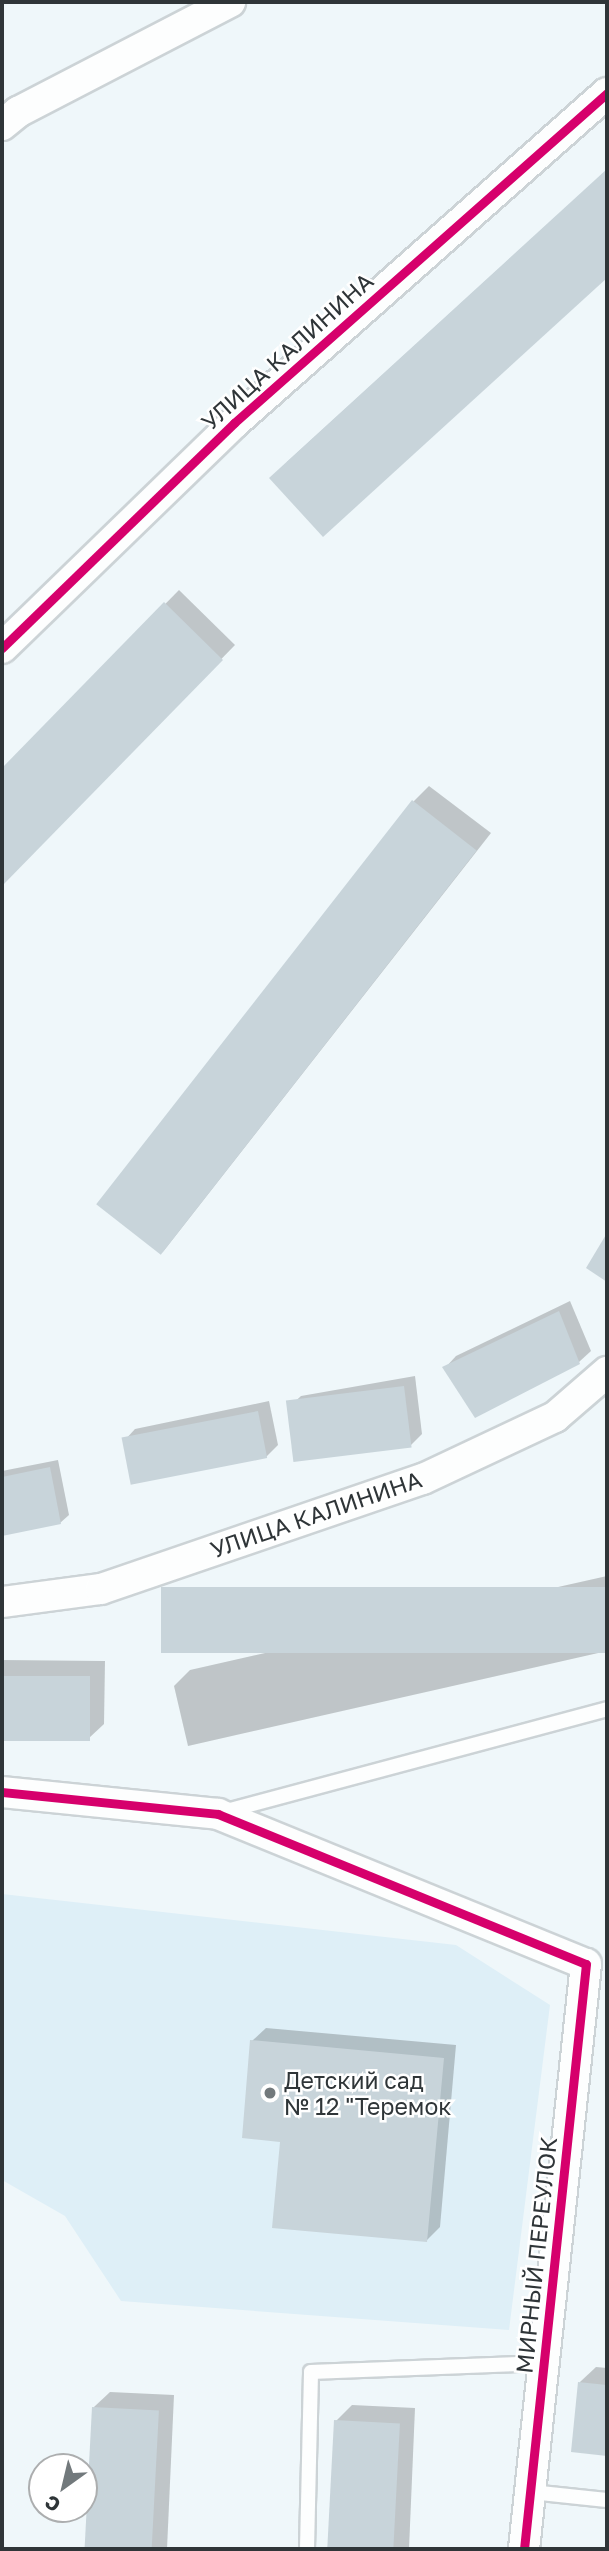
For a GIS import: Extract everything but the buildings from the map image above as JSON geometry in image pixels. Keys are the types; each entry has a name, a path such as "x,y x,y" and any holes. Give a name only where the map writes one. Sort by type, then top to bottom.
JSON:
{"street":[{"path":"2,125 189,12 230,2"},
{"name":"УЛИЦА КАЛИНИНА","path":"2,648 234,423 607,93"},
{"name":"УЛИЦА КАЛИНИНА","path":"2,1602 101,1588 423,1479 555,1417 607,1372"},
{"path":"2,1792 218,1814"},
{"name":"МИРНЫЙ ПЕРЕУЛОК","path":"218,1814 586,1964 524,2549"}],"lane":[{"path":"218,1814 607,1709"},
{"path":"307,2549 311,2372 544,2363"},
{"path":"531,2492 607,2500"}],"shaded area":[{"name":"Детский сад № 12 \"Теремок","path":"2,1894 456,1945 550,2005 509,2330 121,2301 65,2216 2,2180"}],"cycle path":[{"path":"2,648 234,423 607,93"},
{"path":"2,1792 218,1814 586,1964 524,2549"}],"place":[{"name":"Детский сад № 12 \"Теремок","path":"270,2093"}]}
